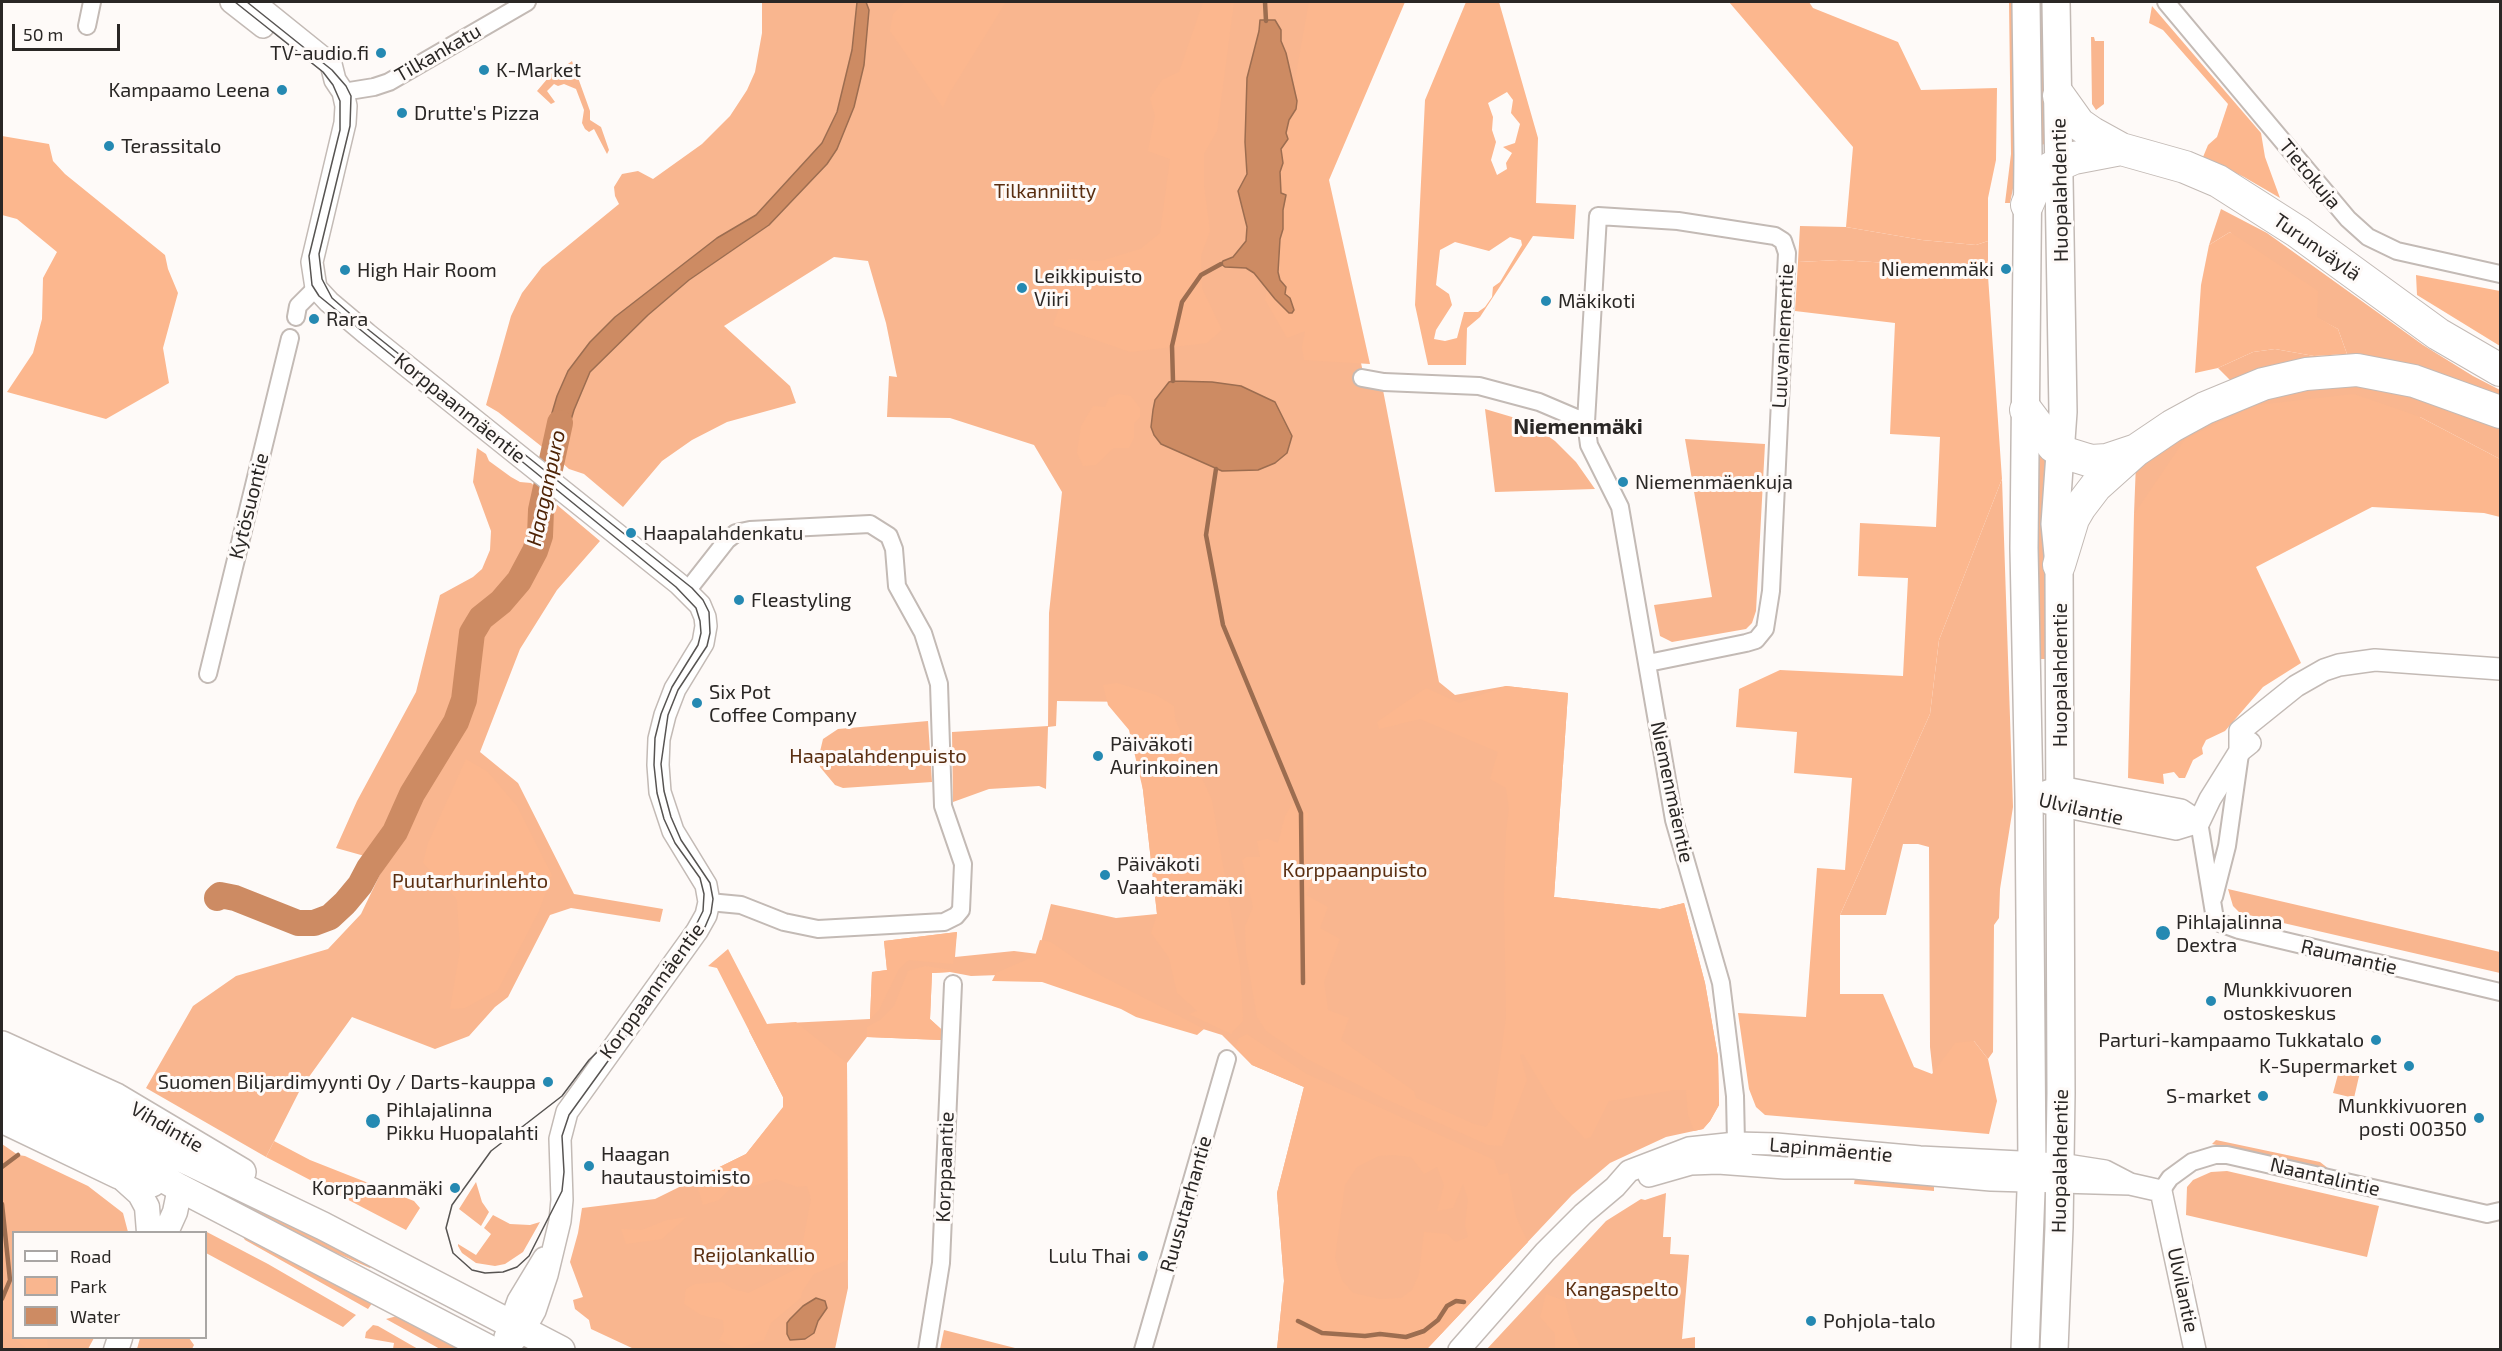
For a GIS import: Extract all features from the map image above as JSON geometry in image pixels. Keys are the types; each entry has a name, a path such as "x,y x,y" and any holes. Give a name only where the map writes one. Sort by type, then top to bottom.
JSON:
{"highway":[{"path":"2058,96 2079,124 2121,149"},
{"path":"2027,205 2037,182 2059,163 2121,149"},
{"name":"Turunväylä","path":"2121,149 2185,167 2218,182 2298,232 2438,334 2500,370"},
{"path":"2059,565 2073,519 2096,486 2135,451 2172,426 2244,391 2306,374 2357,370 2414,381 2500,412"},
{"path":"2026,410 2053,446 2077,458 2099,460 2119,457 2135,451"}],"main road":[{"name":"Huopalahdentie","path":"2025,1350 2032,1173 2029,797 2024,548 2026,2"},
{"name":"Huopalahdentie","path":"2054,1350 2060,1173 2059,565 2055,524 2062,452 2063,412 2056,2"},
{"name":"Vihdintie","path":"2,1045 117,1097 217,1156 323,1226"},
{"name":"Vihdintie","path":"2,1072 323,1226 561,1350"},
{"path":"2,1097 63,1125 491,1350"},
{"path":"2,1119 119,1175 180,1188"},
{"path":"167,1231 175,1212 183,1176 174,1130"},
{"path":"119,1175 140,1194 147,1207 148,1231"}],"street":[{"path":"87,26 92,2"},
{"path":"231,2 339,86"},
{"path":"254,2 331,63 346,106 345,123 312,262 316,288 298,306 296,317"},
{"name":"Tilkankatu","path":"339,86 374,87 389,82 527,2"},
{"name":"Tietokuja","path":"2166,2 2348,219 2368,237 2397,251 2500,274"},
{"name":"Luuvaniementie","path":"1586,422 1598,216 1678,221 1775,236 1783,241 1787,253 1771,591 1765,629 1756,640 1746,643 1648,663"},
{"name":"Korppaanmäentie","path":"316,288 336,308 687,591 700,605 705,617 705,636 675,689 665,715 659,739 658,776 667,818 678,841 702,876 708,892 709,902 706,915 697,931 567,1112 560,1139 562,1200 555,1239 518,1301 517,1326 504,1350"},
{"name":"Kytösuontie","path":"208,674 290,338"},
{"path":"1362,378 1384,382 1479,386 1539,402 1586,422"},
{"name":"Niemenmäentie","path":"1586,422 1589,445 1620,507 1674,820 1722,983 1735,1096 1736,1143"},
{"path":"687,591 727,540 736,533 750,530 870,524 888,536 894,549 897,586 923,633 939,684 943,806 963,864 962,910 944,922 818,929 784,922 741,905 709,902"},
{"path":"2199,822 2210,799 2240,751 2253,739 2271,706 2296,686 2324,670 2360,661 2396,661 2500,669"},
{"path":"2213,903 2233,812 2240,751"},
{"name":"Ulvilantie","path":"2029,797 2060,797 2181,810 2199,822"},
{"name":"Raumantie","path":"2199,822 2215,919 2230,928 2500,993"},
{"name":"Korppaantie","path":"927,1350 941,1263 953,984"},
{"name":"Ruusutarhantie","path":"1143,1350 1227,1059"},
{"path":"1736,1143 1749,1164"},
{"name":"Lapinmäentie","path":"1459,1350 1545,1252 1629,1171 1657,1158 1689,1148 1736,1143 1780,1144 1920,1157 2032,1173"},
{"name":"Naantalintie","path":"2161,1191 2170,1178 2192,1162 2216,1155 2227,1155 2487,1214 2500,1211"},
{"name":"Lapinmäentie","path":"1615,1187 1691,1164 2060,1173"},
{"path":"2060,1173 2161,1191"},
{"name":"Ulvilantie","path":"2161,1191 2195,1350"}],"green space":[{"path":"762,2 857,2 852,50 837,112 822,143 756,215 717,238 615,317 591,342 568,371 557,396 549,423 546,450 486,405 511,316 522,293 542,267 619,204 614,187 622,174 638,171 653,179 702,144 730,116 747,90 755,72 762,33"},
{"path":"866,2 1397,2 1324,184 1366,387 1383,390 1439,682 1455,695 1506,686 1568,693 1554,897 1660,909 1684,903 1705,983 1718,1057 1719,1105 1703,1129 1666,1137 1610,1163 1572,1195 1427,1349 1277,1349 1284,1281 1277,1193 1304,1087 1252,1065 1222,1035 1028,974 971,976 950,972 932,973 930,1019 941,1029 941,1040 867,1037 847,1063 848,1288 835,1349 634,1349 591,1329 589,1320 575,1309 573,1300 583,1297 570,1262 582,1208 655,1199 746,1154 783,1108 783,1097 749,1031 767,1024 870,1019 872,972 887,970 884,941 957,932 955,957 1014,951 1038,954 1051,904 1116,918 1157,914 1133,702 1057,701 1056,726 1048,727 1046,789 1039,786 989,789 953,802 952,732 1048,726 1049,613 1062,492 1034,445 950,418 887,417 889,376 897,377 886,323 868,261 834,257 724,326 790,386 796,403 727,422 692,440 662,461 623,507 584,474 569,469 559,460 574,410 589,372 648,315 689,280 769,225 827,164"},
{"path":"905,2 1006,2 949,94 943,108 890,31 893,14"},
{"path":"1203,2 1234,2 1217,131 1204,154 1204,186 1210,231 1201,256 1202,288 1222,330 1207,343 1130,352 1053,325 1061,302 1056,280 1068,259 1101,261 1140,249 1160,233 1170,159 1148,151 1155,116 1150,98 1162,80 1179,72"},
{"path":"1309,2 1405,2 1329,180 1370,364 1304,360 1302,348 1305,331 1287,338 1265,300 1267,290 1289,313 1290,298 1285,295 1285,284 1280,280 1278,272 1286,195 1281,189 1280,172 1283,163 1281,149 1286,144 1289,120 1296,109 1294,85"},
{"path":"1466,2 1499,2 1538,138 1536,203 1576,205 1574,239 1533,236 1480,317 1467,328 1466,365 1428,365 1415,305 1425,100","holes":["1507,92 1513,100 1511,113 1520,124 1515,143 1503,147 1512,153 1506,163 1507,169 1497,175 1491,160 1496,142 1492,130 1493,117 1488,103","1510,237 1521,240 1522,245 1500,282 1493,287 1492,297 1485,307 1478,312 1464,312 1457,338 1445,341 1434,339 1436,330 1452,305 1449,294 1436,285 1440,250 1455,242 1489,251"]},
{"path":"1729,2 1809,2 1813,8 1898,42 1921,90 1997,88 1996,160 1988,198 1988,241 1976,245 1922,240 1846,227 1853,147"},
{"path":"2009,2 2018,2 2018,164 2010,203 2005,203 2011,154"},
{"path":"2036,2 2041,2 2051,142 2038,146"},
{"path":"2152,6 2261,133 2265,157 2280,198 2203,157 2208,145 2217,137 2228,104 2163,30 2149,23"},
{"path":"2091,37 2094,37 2095,41 2104,41 2104,104 2096,110 2092,104"},
{"path":"572,61 590,111 590,120 601,127 609,150 607,154 594,129 589,132 582,123 584,110 576,89 564,84 558,86 554,84 547,91 555,102 551,104 537,91 548,78 544,71 547,69 553,75"},
{"path":"2,136 49,144 53,161 65,174 165,255 178,293 163,348 169,383 106,419 7,392 33,353 42,319 43,278 57,252 17,219 2,215"},
{"path":"2221,209 2267,233 2423,345 2500,390 2500,401 2442,380 2232,382 2218,368 2253,352 2275,349 2314,356 2347,354 2338,329 2317,318 2230,232 2209,245"},
{"path":"1800,226 1846,227 1922,240 1976,245 1988,241 1988,276 1923,265 1839,260 1798,262"},
{"path":"2230,232 2318,291 2317,317 2338,329 2347,354 2314,356 2275,349 2253,352 2218,368 2195,373 2201,285 2209,245"},
{"path":"1839,260 1923,265 1988,276 2002,479 1939,640 1930,714 1840,915 1840,994 1883,994 1914,1067 1932,1074 1955,1043 1974,1041 1988,1059 1997,1101 1989,1134 1765,1115 1756,1107 1749,1089 1738,1013 1806,1017 1817,868 1845,870 1852,778 1794,773 1797,732 1736,727 1739,689 1780,670 1903,676 1908,578 1858,576 1860,523 1936,527 1940,437 1890,434 1895,323 1795,311 1798,262"},
{"path":"2416,275 2500,291 2500,346 2417,295"},
{"path":"2335,382 2398,390 2500,429 2500,459 2420,417 2134,514 2136,463 2173,440 2267,394"},
{"path":"1119,394 1131,396 1140,408 1140,417 1134,424 1134,438 1129,448 1114,448 1096,465 1083,466 1077,453 1081,426 1093,406 1105,407 1109,398"},
{"path":"2354,394 2420,417 2500,459 2500,517 2484,513 2372,507 2256,567 2301,663 2263,687 2225,731 2206,740 2202,748 2203,754 2193,760 2185,778 2179,778 2174,772 2163,774 2164,784 2128,778 2134,514 2185,439 2257,405"},
{"path":"1485,409 1535,427 1555,441 1576,462 1595,489 1495,492"},
{"path":"1685,439 1765,444 1756,611 1752,623 1746,629 1672,642 1660,636 1654,605 1712,597"},
{"path":"2034,445 2048,457 2045,659 2041,659 2036,603"},
{"name":"Puutarhurinlehto","path":"477,448 486,454 489,461 511,477 520,482 531,483 600,541 557,590 520,649 480,752 518,783 574,894 663,909 660,922 571,908 550,915 508,997 495,1007 469,1036 435,1049 352,1017 301,1088 266,1157 146,1088 193,1006 236,976 328,949 361,914 386,862 336,848 357,801 416,692 440,595 473,577 482,569 490,550 491,531 473,482"},
{"path":"2002,479 2013,807 2000,889 1999,918 1994,925 1993,1052 1988,1059 1974,1041 1933,1074 1930,1047 1929,847 1903,844 1886,915 1840,915 1930,714 1939,640"},
{"path":"1117,683 1156,695 1174,706 1175,719 1212,800 1240,967 1243,1021 1231,1034 1189,1014 1197,1011 1177,993 1169,958 1151,933 1157,914 1143,790 1129,730 1108,705 1103,685"},
{"path":"1506,686 1568,693 1554,897 1660,909 1684,903 1705,983 1718,1057 1719,1105 1703,1129 1694,1131 1688,1115 1686,1090 1674,1090 1609,1101 1591,1137 1585,1139 1556,1109 1523,1054 1520,1055 1527,1080 1502,1146 1488,1145 1388,1100 1307,1059 1266,1031 1257,1017 1246,953 1245,926 1253,907 1242,860 1246,857 1260,857 1257,841 1268,839 1278,843 1285,816 1293,802 1308,813 1304,871 1314,877 1306,895 1328,907 1320,928 1340,939 1324,982 1328,1010 1349,1018 1341,1040 1414,1091 1416,1098 1474,1124 1486,1127 1492,1118 1506,1018 1504,895 1509,809 1506,788 1490,779 1498,752 1420,719 1379,729 1377,722 1426,688 1459,703"},
{"name":"Haapalahdenpuisto","path":"928,721 932,782 843,788 835,785 820,767 818,760 823,739 838,729"},
{"path":"466,759 488,772 517,806 552,875 539,911 498,990 465,1008 450,1009 460,950 457,900 423,863 428,843"},
{"path":"2228,889 2500,952 2500,973 2240,913 2233,906"},
{"path":"957,932 953,964 909,960 899,969 879,1010 870,1019 872,972 887,970 884,941"},
{"path":"1040,940 1051,942 1094,972 1204,1029 1197,1035 1136,1017 1121,1009 1042,982 992,981 996,973 1035,956"},
{"path":"728,949 767,1024 796,1022 847,1063 848,1260 814,1274 802,1292 801,1298 771,1323 764,1340 737,1349 719,1340 724,1331 723,1320 701,1315 684,1304 686,1289 695,1284 722,1282 733,1289 748,1293 798,1268 811,1199 807,1186 797,1187 776,1179 740,1190 733,1186 719,1200 703,1205 695,1179 746,1154 783,1107 783,1097 717,968 708,966"},
{"path":"925,966 951,970 950,972 932,973 930,1019 941,1029 941,1040 867,1037 867,1027 880,1020 894,1006 908,971"},
{"path":"1247,1034 1307,1074 1494,1160 1499,1175 1508,1173 1516,1217 1528,1242 1427,1349 1277,1349 1284,1281 1277,1193 1304,1087 1252,1065 1235,1047 1239,1038","holes":["1379,1156 1411,1157 1424,1174 1437,1167 1444,1185 1437,1211 1453,1208 1463,1184 1468,1199 1465,1225 1468,1237 1456,1242 1447,1234 1424,1232 1419,1274 1412,1290 1401,1298 1380,1299 1353,1293 1342,1280 1335,1258 1345,1185 1357,1167"]},
{"path":"2340,1067 2360,1072 2354,1098 2333,1093"},
{"path":"2216,1140 2320,1162 2329,1169 2212,1144"},
{"path":"274,1141 310,1160 414,1201 420,1208 406,1230 266,1157"},
{"path":"2,1144 18,1155 25,1156 88,1186 123,1213 128,1231 12,1231 12,1339 93,1339 88,1349 2,1349"},
{"path":"2227,1171 2379,1206 2367,1257 2186,1215 2187,1187 2193,1180 2211,1172"},
{"path":"197,1178 372,1265 370,1268 309,1241 195,1181"},
{"path":"1855,1178 1934,1185 1934,1191 1854,1184"},
{"path":"476,1182 482,1202 489,1212 481,1226 459,1209"},
{"name":"Kangaspelto","path":"1666,1193 1663,1237 1671,1237 1670,1254 1689,1255 1682,1339 1695,1337 1695,1349 1486,1350 1606,1221 1641,1199 1645,1200"},
{"path":"493,1215 510,1224 530,1225 540,1222 523,1252 505,1264 495,1266 476,1263 462,1253 458,1246 458,1244 476,1255 491,1234 484,1228"},
{"path":"687,1217 662,1239 626,1244 621,1229 642,1230 667,1220"},
{"path":"207,1232 356,1315 343,1327 207,1254"},
{"path":"241,1234 373,1302 368,1309 245,1240"},
{"path":"2,1241 5,1257 3,1288 12,1294 12,1337 2,1329"},
{"path":"1546,1294 1565,1301 1571,1326 1581,1349 1555,1349 1555,1334 1540,1317"},
{"path":"397,1316 468,1349 440,1349 386,1319"},
{"path":"373,1325 418,1349 393,1349 394,1343 365,1338 366,1332"},
{"path":"944,1330 1019,1349 940,1349"},
{"path":"14,1339 47,1339 48,1349 27,1349"},
{"path":"140,1339 190,1339 194,1345 192,1349 137,1349"}],"water":[{"path":"857,2 866,2 869,10 864,65 854,107 837,149 827,164 769,225 689,280 648,315 590,372 574,410 559,460 546,450 549,423 568,371 590,342 615,317 717,238 756,215 822,143 837,112 852,50"},
{"path":"1260,20 1275,20 1281,30 1281,41 1297,101 1296,109 1289,120 1286,133 1288,139 1281,149 1283,163 1280,172 1281,193 1286,195 1278,272 1280,280 1286,287 1285,294 1290,298 1294,310 1292,313 1289,313 1275,299 1254,273 1246,268 1225,267 1221,264 1233,257 1246,241 1247,227 1238,191 1247,174 1245,142 1247,78"},
{"path":"1169,382 1212,382 1241,386 1275,402 1292,436 1287,453 1275,463 1258,470 1222,471 1161,444 1151,427 1153,410 1155,400"},
{"path":"816,1298 825,1301 827,1308 818,1321 814,1333 805,1339 790,1340 787,1334 787,1323 803,1306"}],"waterway":[{"path":"1265,2 1266,21"},
{"path":"1173,381 1172,346 1182,302 1201,275 1221,264"},
{"name":"Haaganpuro","path":"217,898 220,895 235,898 298,923 314,923 330,917 360,885 369,868 395,832 412,794 456,722 464,700 472,633 481,618 501,602 519,581 535,551 540,536 541,510 560,423"},
{"path":"1216,469 1206,535 1223,625 1301,813 1303,983"},
{"name":"Haaganpuro","path":"2,1167 18,1155"},
{"name":"Haaganpuro","path":"2,1204 10,1280 2,1299"},
{"path":"1298,1321 1322,1333 1406,1337 1424,1331 1438,1320 1447,1306 1456,1301 1464,1302"}],"tram line":[{"path":"235,2 323,72 333,85 340,101 340,130 309,256 312,285 319,296 676,587 696,608 700,621 701,633 698,645 672,687 661,714 655,738 654,765 657,793 664,819 675,843 700,878 704,894 703,911 694,929 625,1025 589,1060 562,1096 491,1151 452,1205 446,1228 453,1253 472,1270 485,1273 503,1272 517,1267 529,1256 562,1191 564,1172 562,1136 569,1115 705,927 711,913 713,899 710,883 681,840 671,817 664,791 661,764 668,715 678,690 707,646 710,633 709,612 703,600 692,588 370,331 332,298 322,279 319,254 350,126 351,96 346,86 332,70 247,2"}],"place":[{"name":"TV-audio.fi","path":"381,53"},
{"name":"K-Market","path":"484,70"},
{"name":"Kampaamo Leena","path":"282,90"},
{"name":"Drutte's Pizza","path":"402,113"},
{"name":"Terassitalo","path":"109,146"},
{"name":"Niemenmäki","path":"2006,269"},
{"name":"High Hair Room","path":"345,270"},
{"name":"Leikkipuisto Viiri","path":"1022,288"},
{"name":"Mäkikoti","path":"1546,301"},
{"name":"Rara","path":"314,319"},
{"name":"Niemenmäenkuja","path":"1623,482"},
{"name":"Haapalahdenkatu","path":"631,533"},
{"name":"Fleastyling","path":"739,600"},
{"name":"Six Pot Coffee Company","path":"697,703"},
{"name":"Päiväkoti Aurinkoinen","path":"1098,756"},
{"name":"Päiväkoti Vaahteramäki","path":"1105,875"},
{"name":"Pihlajalinna Dextra","path":"2163,933"},
{"name":"Munkkivuoren ostoskeskus","path":"2211,1001"},
{"name":"Parturi-kampaamo Tukkatalo","path":"2376,1040"},
{"name":"K-Supermarket","path":"2409,1066"},
{"name":"Suomen Biljardimyynti Oy / Darts-kauppa","path":"548,1082"},
{"name":"S-market","path":"2263,1096"},
{"name":"Munkkivuoren posti 00350","path":"2479,1118"},
{"name":"Pihlajalinna Pikku Huopalahti","path":"373,1121"},
{"name":"Haagan hautaustoimisto","path":"589,1166"},
{"name":"Korppaanmäki","path":"455,1188"},
{"name":"Lulu Thai","path":"1143,1256"},
{"name":"Pohjola-talo","path":"1811,1321"}],"district":[{"name":"Niemenmäki","path":"1578,427"}],"park label":[{"name":"Tilkanniitty","path":"1045,191"},
{"name":"Korppaanpuisto","path":"1355,870"},
{"name":"Reijolankallio","path":"754,1255"}]}
